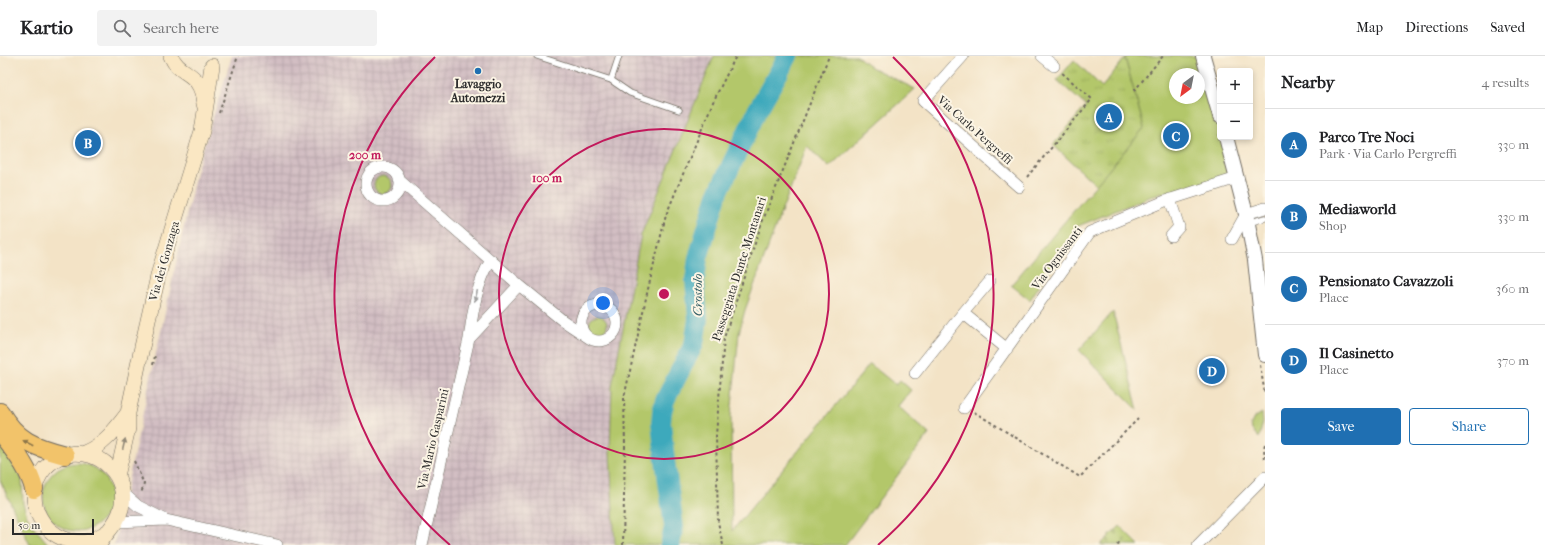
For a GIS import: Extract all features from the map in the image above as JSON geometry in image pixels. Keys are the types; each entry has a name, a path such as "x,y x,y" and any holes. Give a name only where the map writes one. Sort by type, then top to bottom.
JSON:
{"highway":[{"path":"0,412 8,426 23,440 35,446 65,455"},
{"path":"0,432 21,458 30,476 34,489"}],"main road":[{"name":"Via dei Gonzaga","path":"171,56 176,66 187,72 200,84 203,96 211,113"},
{"name":"Via dei Gonzaga","path":"187,72 200,73 215,61"},
{"name":"Via dei Gonzaga","path":"117,476 128,428 128,413 159,272 202,131 211,113 210,88 215,61"},
{"name":"Via dei Gonzaga","path":"112,527 97,538 79,542 53,539 36,514 33,502 34,489 40,474 51,462 65,455 84,453 96,448 106,439 128,413"},
{"name":"Via dei Gonzaga","path":"84,453 97,457 108,465 117,476 123,493 122,508 100,545"}],"street":[{"name":"Via Carlo Pergreffi","path":"963,56 923,101 1018,187"},
{"path":"1042,56 1054,66"},
{"path":"1203,56 1217,105"},
{"path":"1227,140 1247,218 1255,260 1265,355"},
{"path":"399,180 397,193 388,200 377,199 368,192 366,181 372,171 382,167 393,170 399,180 415,195 519,285 562,320 589,338 601,341 612,336 615,331 617,319 610,309 605,306 592,306 583,314 581,319 582,330 589,338"},
{"name":"Via Ognissanti","path":"968,410 1007,349 1090,232 1170,199 1237,178"},
{"path":"397,193 415,195"},
{"path":"1170,199 1179,227 1171,236"},
{"path":"1232,239 1247,218 1265,208"},
{"name":"Via Mario Gasparini","path":"422,545 469,339 474,306 480,282 491,260"},
{"path":"915,373 990,281"},
{"name":"Via Mario Gasparini","path":"469,339 519,285"},
{"path":"963,313 1007,349"},
{"path":"562,320 573,319 583,314"},
{"path":"1198,545 1265,478"},
{"path":"123,493 138,506 166,520 277,545"},
{"path":"112,527 166,520"}],"lane":[{"path":"537,56 611,80 630,93 679,110"},
{"path":"611,80 619,56"},
{"path":"1247,218 1265,218"}],"path":[{"path":"211,113 238,56"},
{"path":"623,545 625,447 624,398 646,296 666,215 713,102 736,56"},
{"name":"Passeggiata Dante Montanari","path":"723,545 718,522 716,435 724,338 761,225 829,56"},
{"path":"1134,91 1163,56"},
{"path":"1026,177 1092,99 1054,66"},
{"path":"152,368 155,353"},
{"path":"968,410 1080,477 1138,419"},
{"path":"1265,444 1265,460"},
{"path":"134,458 144,484 139,497 138,506"},
{"path":"1117,545 1119,543 1121,545"}],"shaded area":[{"path":"232,56 714,56 641,235 612,386 610,453 615,545 114,545 196,172"}],"green space":[{"path":"714,56 857,56 871,67 915,89 829,167 807,146 745,310 739,333 731,416 732,531 870,364 896,385 900,380 911,390 898,406 929,434 845,545 615,545 610,453 612,386 641,235"},
{"path":"1128,56 1203,56 1217,105 1217,140 1221,140 1237,178 1165,201 1162,192 1078,226 1030,300 1011,285 1144,128 1125,58"},
{"path":"1125,58 1144,128 1096,185 1053,145 1086,106 1057,80 1074,60 1102,87"},
{"path":"383,176 389,179 392,185 389,191 383,194 377,191 374,185 377,179"},
{"path":"1113,312 1138,410 1079,350"},
{"path":"598,316 604,319 607,325 604,331 598,334 592,331 589,325 592,319"},
{"path":"1262,413 1263,422 1259,438 1252,430 1251,424 1254,418"},
{"path":"0,442 22,479 23,503 27,516 33,526 49,545 30,545 0,480"},
{"path":"77,463 90,466 101,473 108,484 111,497 108,510 101,521 90,528 77,531 64,528 53,521 46,510 43,497 46,484 53,473 64,466"},
{"path":"1120,526 1139,545 1100,545"}],"waterway":[{"name":"Crostolo","path":"670,545 674,527 661,423 662,412 665,400 694,344 698,319 695,280 698,258 717,195 757,111 788,56"}],"place":[{"name":"Lavaggio Automezzi","path":"478,71"},
{"name":"Parco Tre Noci","path":"1109,117"},
{"name":"Pensionato Cavazzoli","path":"1176,136"},
{"name":"Mediaworld","path":"88,143"},
{"name":"Il Casinetto","path":"1212,371"}]}
